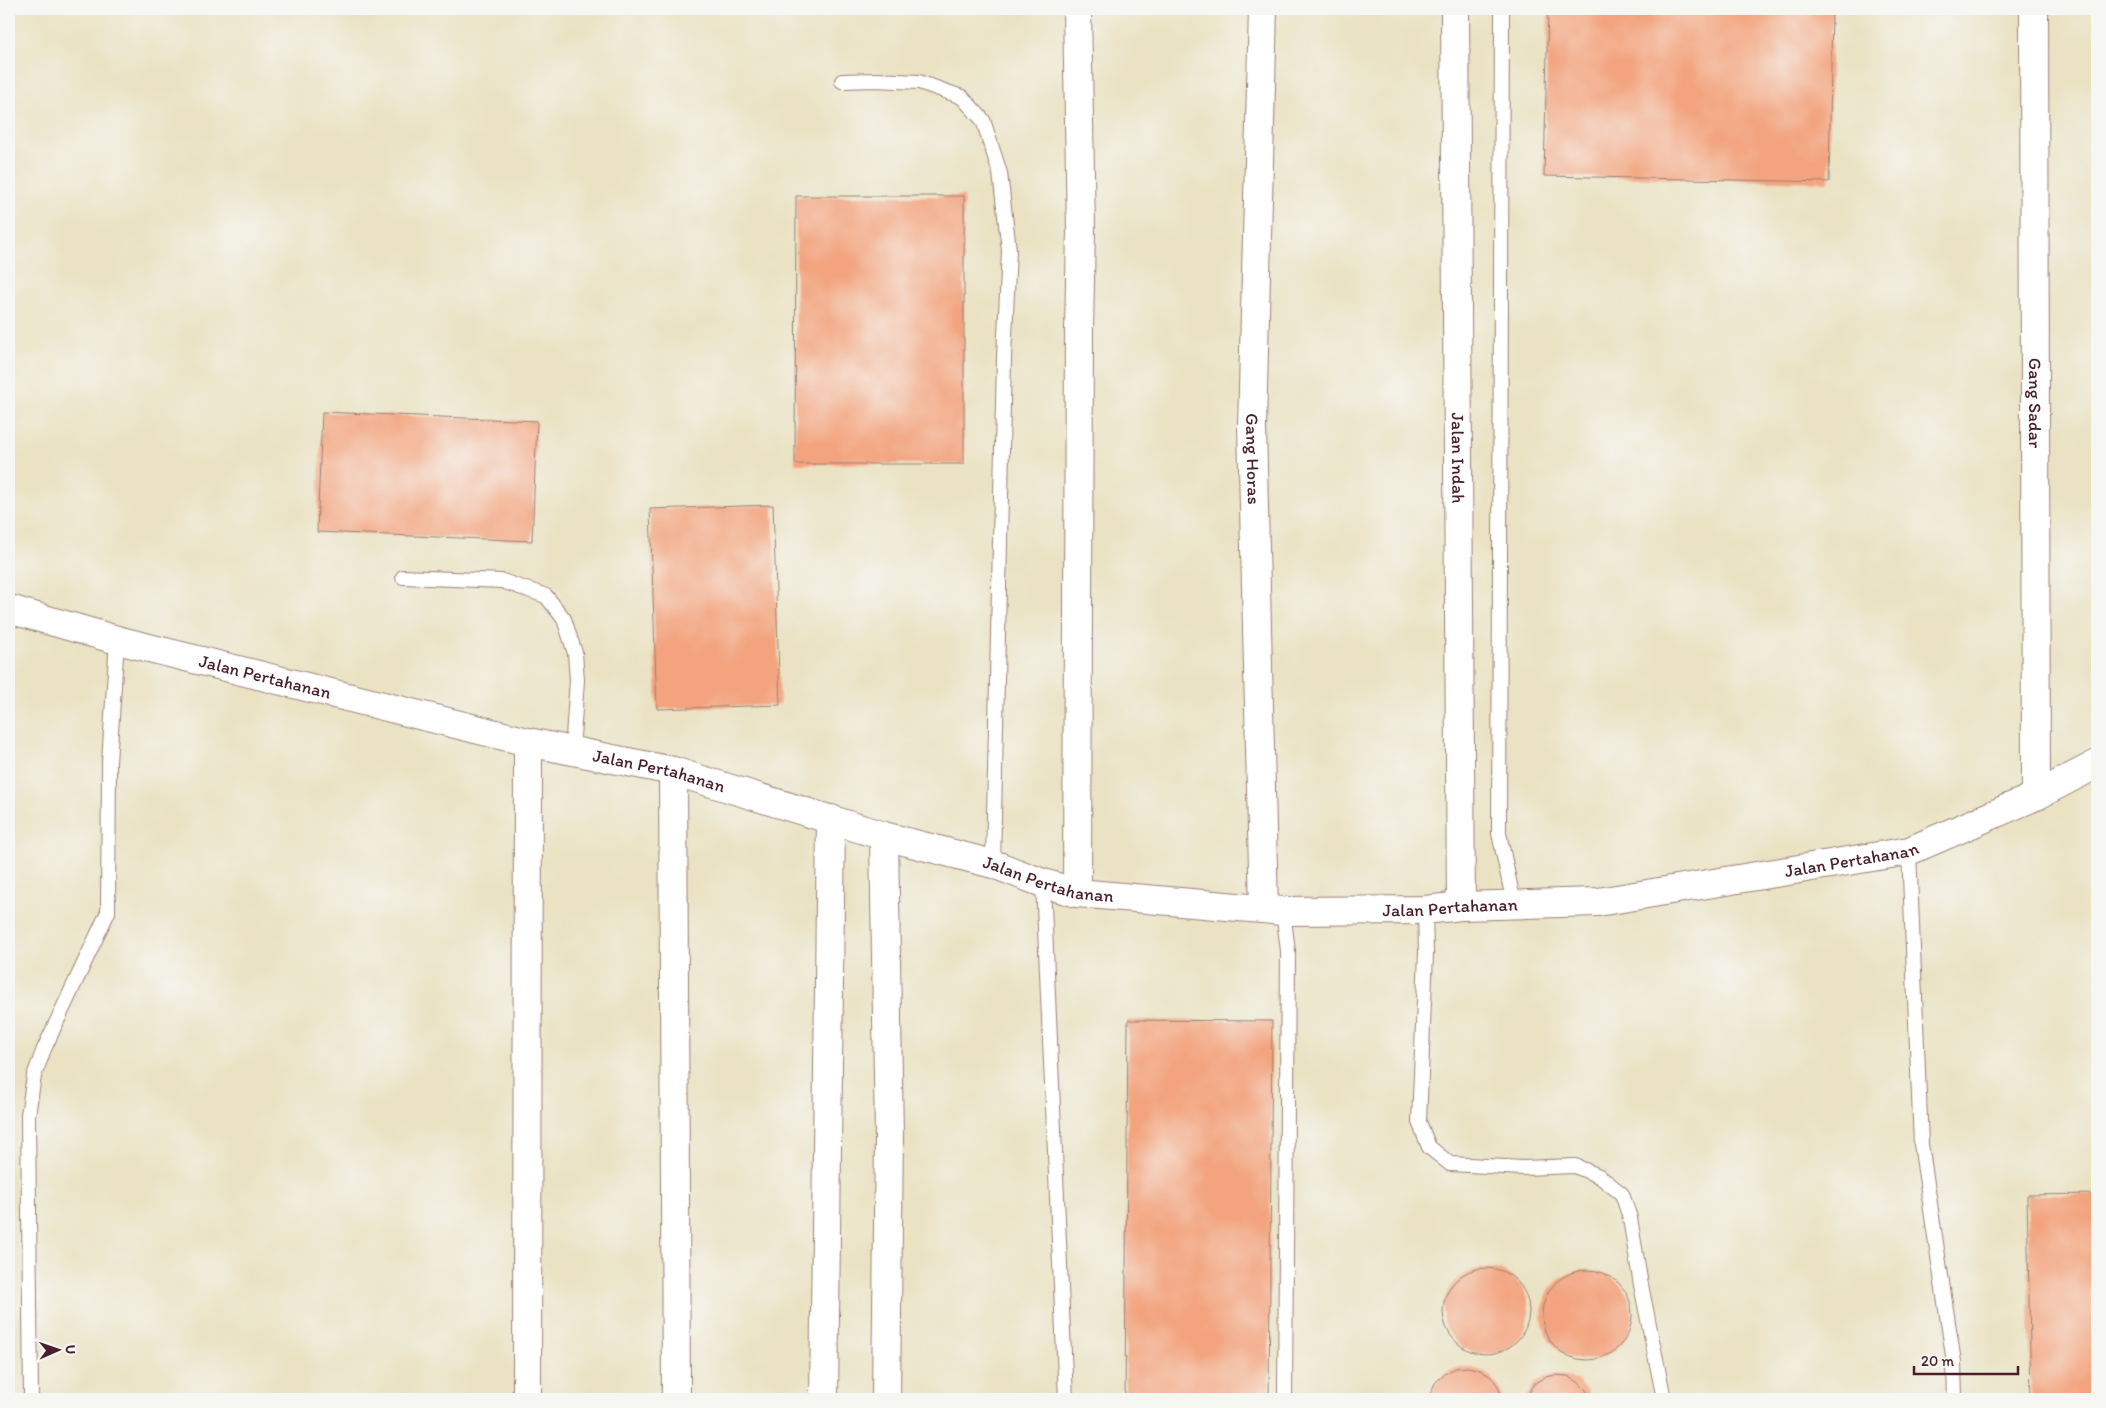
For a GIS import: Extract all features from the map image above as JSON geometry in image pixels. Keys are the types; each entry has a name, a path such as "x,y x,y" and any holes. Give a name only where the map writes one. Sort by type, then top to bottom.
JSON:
{"street":[{"path":"1077,9 1081,230 1077,894"},
{"name":"Gang Horas","path":"1263,9 1252,428 1274,910"},
{"name":"Jalan Indah","path":"1455,9 1460,906"},
{"name":"Gang Sadar","path":"2034,9 2036,796"},
{"name":"Jalan Pertahanan","path":"9,609 117,640 528,742 673,771 884,836 993,864 1077,894 1274,910 1425,910 1460,906 1598,902 1909,851 2036,796 2097,764"},
{"path":"527,1399 528,742"},
{"path":"673,771 676,1399"},
{"path":"824,1399 831,819"},
{"path":"884,836 888,1137 886,1399"}],"lane":[{"path":"1502,9 1499,833 1514,904"},
{"path":"842,81 919,82 962,97 983,120 1000,173 1009,250 1004,377 993,864"},
{"path":"403,577 502,581 546,596 564,619 575,654 577,680 572,751"},
{"path":"32,1399 28,1115 34,1076 44,1048 108,912 110,762 117,640"},
{"path":"1909,851 1921,1144 1954,1362 1955,1399"},
{"path":"1043,883 1066,1399"},
{"path":"1274,910 1288,951 1285,1399"},
{"path":"1425,910 1426,952 1419,1122 1429,1147 1450,1164 1524,1168 1576,1166 1599,1176 1622,1194 1630,1218 1641,1285 1664,1399"}],"building":[{"path":"1548,9 1832,9 1829,182 1544,176"},
{"path":"796,196 964,196 964,464 795,464"},
{"path":"322,412 537,421 532,541 317,532"},
{"path":"773,505 780,705 657,709 650,509"},
{"path":"1128,1020 1272,1021 1269,1399 1125,1399"},
{"path":"2097,1194 2097,1399 2031,1399 2027,1195"},
{"path":"1478,1268 1494,1268 1503,1271 1517,1280 1526,1294 1529,1311 1526,1328 1517,1342 1503,1351 1494,1354 1478,1354 1462,1347 1450,1335 1443,1319 1443,1303 1450,1287 1462,1275"},
{"path":"1587,1270 1604,1274 1619,1283 1628,1298 1632,1315 1628,1332 1619,1347 1604,1356 1587,1360 1570,1356 1555,1347 1546,1332 1542,1315 1546,1298 1555,1283 1570,1274"},
{"path":"1468,1367 1480,1370 1491,1377 1498,1386 1503,1399 1428,1399 1435,1383 1444,1374 1456,1368"},
{"path":"1556,1375 1568,1376 1578,1382 1591,1399 1525,1399 1535,1383 1545,1377"}]}
